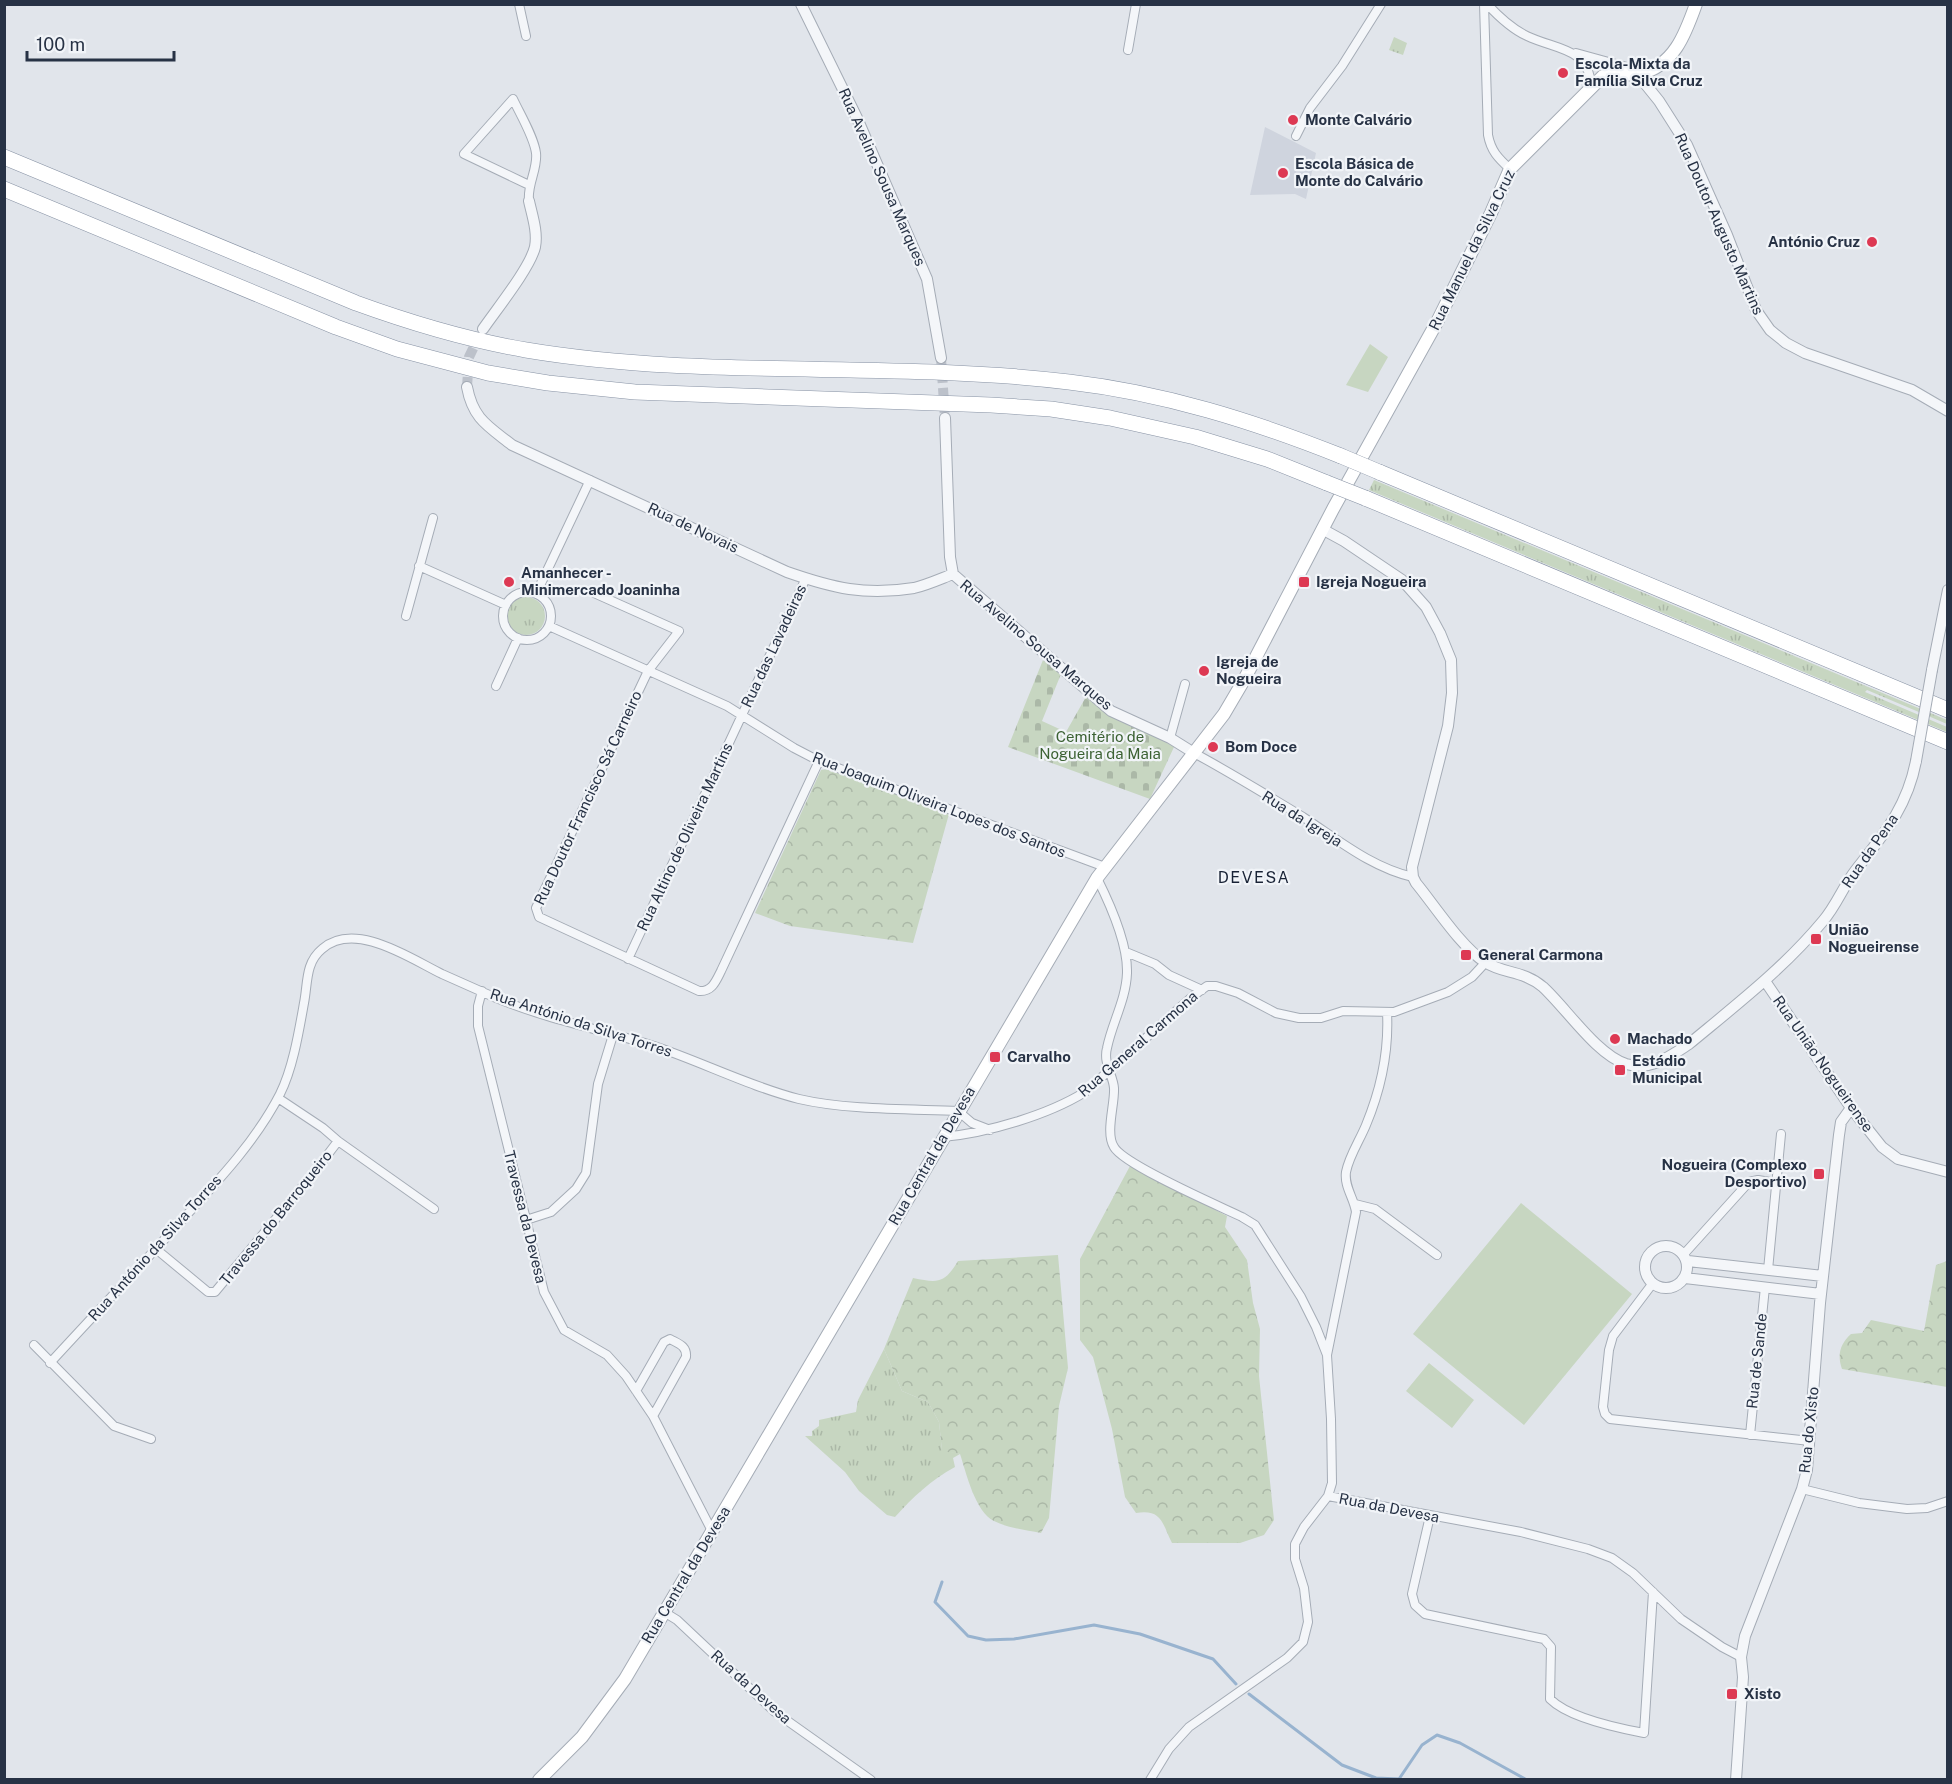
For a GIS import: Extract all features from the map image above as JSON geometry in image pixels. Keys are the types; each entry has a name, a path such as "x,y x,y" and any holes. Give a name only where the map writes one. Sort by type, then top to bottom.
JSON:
{"highway":[{"path":"4,157 347,300 415,323 487,342 575,357 650,363 984,375 1082,384 1153,396 1212,410 1341,456 1947,710"},
{"path":"4,189 336,327 408,352 488,373 605,390 992,405 1061,411 1140,423 1195,436 1267,459 1365,498 1947,742"}],"main road":[{"path":"1642,73 1672,56 1686,33 1696,4"},
{"name":"Rua Manuel da Silva Cruz","path":"1322,529 1437,322 1510,170 1591,86 1617,72 1642,73"},
{"name":"Rua Central da Devesa","path":"538,1779 567,1754 596,1720 625,1679 1097,878 1224,714 1322,529"}],"street":[{"path":"519,4 526,36"},
{"name":"Rua Avelino Sousa Marques","path":"801,4 857,118 927,279 941,358"},
{"path":"1128,50 1136,4"},
{"path":"1296,136 1311,108 1342,66 1381,4"},
{"path":"1486,4 1498,16 1527,36 1570,52 1642,73"},
{"path":"1486,4 1488,135 1490,147 1495,156 1510,170"},
{"path":"1570,52 1588,67 1591,86"},
{"name":"Rua Doutor Augusto Martins","path":"1642,73 1687,145 1727,235 1756,310 1770,330 1786,343 1805,353 1912,390 1947,411"},
{"path":"483,329 531,257 535,246 536,234 529,201 529,185 537,155 513,99 464,154 529,185"},
{"name":"Rua de Novais","path":"467,387 470,405 478,417 512,445 787,572 855,591 916,587 953,574"},
{"name":"Rua Avelino Sousa Marques","path":"945,418 950,557 953,574 1111,711 1170,738 1194,753"},
{"path":"536,594 590,480"},
{"path":"406,616 433,518"},
{"path":"1322,529 1402,580 1426,607 1451,660 1452,693 1448,726 1412,867 1413,876 1464,942 1485,963"},
{"path":"420,566 506,605"},
{"name":"Rua das Lavadeiras","path":"742,714 806,578"},
{"name":"Rua da Pena","path":"1485,963 1533,979 1554,997 1605,1051 1624,1063 1645,1067 1657,1063 1689,1044 1787,962 1825,919 1853,874 1889,827 1904,803 1916,761 1947,590"},
{"path":"522,593 536,594 549,606 551,618 549,626 543,635 537,638 524,640 518,638 510,633 505,624 503,614 506,605 510,599 522,593"},
{"path":"594,593 679,631 648,671"},
{"name":"Rua Joaquim Oliveira Lopes dos Santos","path":"549,626 742,714 794,748 819,761 1105,867"},
{"path":"496,686 518,638"},
{"name":"Rua Doutor Francisco Sá Carneiro","path":"648,671 536,908 536,913 545,920 699,991 706,992 712,987 819,761"},
{"path":"1170,738 1185,684"},
{"name":"Rua Altino de Oliveira Martins","path":"628,959 742,714"},
{"name":"Rua da Igreja","path":"1194,753 1301,816 1352,850 1396,873 1413,876"},
{"path":"1097,878 1126,952 1125,992 1106,1050 1108,1072 1114,1089 1111,1139 1114,1148 1148,1172 1255,1225 1301,1297 1327,1355"},
{"name":"Rua António da Silva Torres","path":"50,1363 156,1249 247,1146 278,1098 292,1057 306,996 310,964 322,949 337,940 372,941 482,991 528,1009 686,1057 797,1098 824,1103 958,1111"},
{"path":"1126,952 1155,964 1168,975 1202,990"},
{"name":"Rua General Carmona","path":"943,1137 990,1130 1071,1100 1085,1092 1207,986 1227,988 1276,1013 1299,1018 1321,1018 1343,1011 1394,1012 1448,992 1472,977 1485,963"},
{"name":"Rua União Nogueirense","path":"1765,981 1851,1108 1882,1147 1898,1159 1947,1172"},
{"name":"Travessa da Devesa","path":"482,991 478,1006 478,1026 544,1292 564,1330 607,1355 626,1376 653,1416 712,1532"},
{"path":"1328,1496 1332,1483 1327,1355 1354,1228 1355,1204 1346,1182 1346,1171 1367,1122 1383,1075 1388,1034 1387,1012"},
{"path":"526,1220 551,1212 576,1189 586,1173 598,1084 613,1035"},
{"path":"278,1098 435,1209"},
{"name":"Rua do Xisto","path":"1736,1779 1743,1677 1741,1657 1745,1636 1802,1489 1807,1470 1821,1294 1839,1135 1841,1122 1851,1108"},
{"path":"958,1111 972,1122 990,1130"},
{"path":"1767,1270 1781,1134"},
{"name":"Travessa do Barroqueiro","path":"156,1249 208,1292 215,1292 338,1141"},
{"path":"1776,1183 1758,1180 1749,1182 1686,1258 1685,1278 1674,1287 1659,1287 1648,1278 1646,1259 1653,1249 1659,1246 1672,1246 1686,1258 1823,1276"},
{"path":"1355,1204 1376,1209 1437,1255"},
{"path":"1685,1278 1821,1294"},
{"path":"1653,1283 1613,1335 1609,1350 1603,1407 1605,1414 1610,1419 1618,1421 1810,1441"},
{"name":"Rua de Sande","path":"1750,1435 1765,1287"},
{"path":"636,1391 664,1342 670,1339 684,1347 687,1352 686,1357 653,1416"},
{"path":"34,1345 114,1426 152,1439"},
{"path":"1802,1489 1859,1503 1907,1509 1927,1508 1947,1501"},
{"name":"Rua da Devesa","path":"1150,1779 1169,1749 1189,1727 1287,1658 1303,1642 1308,1622 1304,1588 1295,1559 1295,1544 1304,1527 1328,1496 1521,1532 1588,1549 1612,1558 1633,1573 1681,1619 1741,1657"},
{"path":"1430,1516 1413,1594 1415,1605 1425,1614 1544,1639 1551,1647 1550,1699 1557,1706 1609,1726 1644,1734 1653,1592"},
{"name":"Rua da Devesa","path":"664,1612 677,1620 775,1712 871,1779"}],"shaded area":[{"name":"Escola Básica de Monte do Calvário","path":"1265,127 1316,153 1306,199 1295,194 1250,195"}],"green space":[{"path":"1394,37 1407,43 1403,55 1389,50"},
{"path":"1370,344 1388,357 1368,392 1346,385"},
{"path":"1374,480 1947,720 1947,724 1867,690 1865,692 1947,727 1947,732 1369,490"},
{"path":"526,597 539,603 545,616 539,629 526,635 513,629 507,616 513,603"},
{"name":"Cemitério de Nogueira da Maia","path":"1043,660 1061,674 1042,721 1066,732 1087,695 1174,747 1150,799 1008,747"},
{"path":"828,769 949,814 913,943 790,926 755,913 821,770"},
{"path":"1130,1166 1227,1216 1225,1227 1247,1260 1253,1303 1260,1329 1259,1376 1274,1520 1264,1535 1240,1543 1172,1543 1156,1515 1145,1512 1136,1513 1125,1497 1112,1429 1093,1357 1080,1340 1080,1259"},
{"path":"1521,1203 1632,1294 1524,1425 1413,1334"},
{"path":"1058,1255 1068,1368 1059,1406 1049,1518 1041,1533 1005,1525 987,1516 976,1501 960,1454 942,1451 939,1422 928,1402 902,1391 884,1349 913,1278 929,1281 940,1280 949,1274 958,1261"},
{"path":"1947,1261 1947,1387 1842,1369 1840,1350 1844,1342 1851,1334 1862,1333 1871,1320 1924,1331 1936,1265"},
{"path":"884,1349 902,1391 928,1402 939,1422 942,1450 960,1454 953,1458 955,1467 923,1489 895,1517 887,1515 859,1491 845,1472 805,1436 812,1436 812,1431 819,1426 819,1420 856,1412 858,1400"},
{"path":"1429,1363 1474,1400 1452,1428 1406,1391"}],"waterway":[{"path":"942,1582 935,1602 968,1636 986,1640 1014,1639 1094,1625 1140,1634 1213,1659 1236,1684"},
{"path":"1249,1694 1342,1765 1376,1778 1399,1779 1422,1745 1437,1735 1460,1743 1527,1780"}],"tunnel":[{"path":"467,387 469,357 479,336"},
{"path":"941,358 945,418"}],"place":[{"name":"Escola-Mixta da Família Silva Cruz","path":"1563,73"},
{"name":"Monte Calvário","path":"1293,120"},
{"name":"Escola Básica de Monte do Calvário","path":"1283,173"},
{"name":"António Cruz","path":"1872,242"},
{"name":"Amanhecer - Minimercado Joaninha","path":"509,582"},
{"name":"Igreja Nogueira","path":"1304,582"},
{"name":"Igreja de Nogueira","path":"1204,671"},
{"name":"Bom Doce","path":"1213,747"},
{"name":"União Nogueirense","path":"1816,939"},
{"name":"General Carmona","path":"1466,955"},
{"name":"Machado","path":"1615,1039"},
{"name":"Carvalho","path":"995,1057"},
{"name":"Estádio Municipal","path":"1620,1070"},
{"name":"Nogueira (Complexo Desportivo)","path":"1819,1174"},
{"name":"Xisto","path":"1732,1694"}],"district":[{"name":"DEVESA","path":"1254,877"}]}
